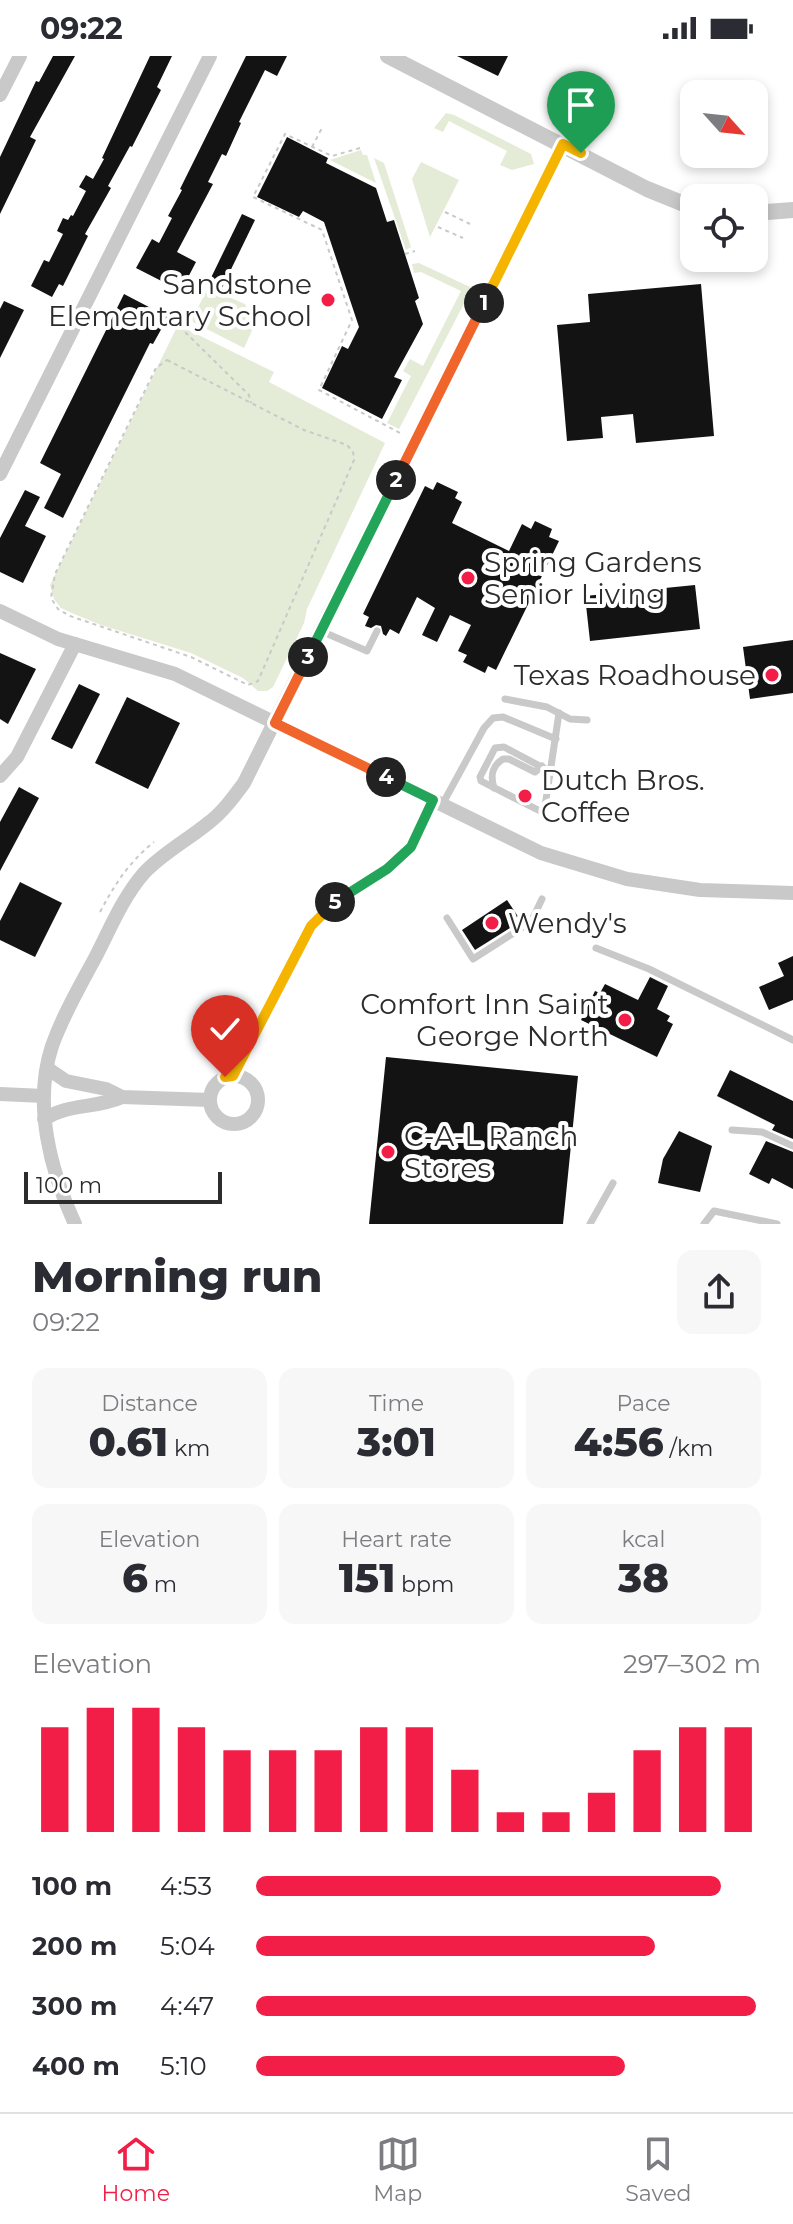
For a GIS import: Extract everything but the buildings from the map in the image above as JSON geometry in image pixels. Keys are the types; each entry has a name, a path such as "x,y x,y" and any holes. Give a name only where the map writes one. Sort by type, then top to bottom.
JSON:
{"street":[{"path":"0,95 20,56"},
{"path":"0,474 210,56"},
{"path":"388,56 647,189 680,202"},
{"path":"75,1224 51,1156 44,1119 47,1068 61,1022 127,895 163,855 208,824 228,805 244,783 563,144"},
{"path":"768,212 793,210"},
{"path":"0,611 58,639 175,674 541,853 627,879 700,890 793,893"},
{"path":"0,776 17,757 75,644"},
{"path":"233,1076 311,926 328,906 387,869 411,847 437,803"},
{"path":"47,1068 66,1081 106,1089 122,1097 210,1100"},
{"path":"233,1076 249,1080 258,1094 256,1111 251,1117 235,1124 222,1121 212,1110 210,1100 218,1081 233,1076"},
{"path":"0,1094 44,1096"},
{"path":"44,1119 67,1108 104,1105 122,1097"}],"lane":[{"path":"321,631 367,651 377,631"},
{"path":"505,699 547,707 570,719 587,720"},
{"path":"551,772 504,747 495,748 480,777 481,781 544,813 551,772 556,739 559,713"},
{"path":"437,803 493,718 503,717 556,739"},
{"path":"494,788 493,770 503,759 535,772 542,766"},
{"path":"447,918 473,959 531,922 542,899"},
{"path":"596,948 649,969 793,1040"},
{"path":"732,1130 762,1132 793,1146"},
{"path":"590,1224 613,1183"},
{"path":"704,1224 714,1211 777,1224"}],"path":[{"path":"312,147 322,128"},
{"path":"360,148 332,156 285,134 253,197 322,230 352,320 319,390 400,433"},
{"path":"445,212 470,224"},
{"path":"438,227 463,238"},
{"path":"405,254 415,251"},
{"path":"186,325 184,331 249,395 251,403 304,430 347,445 353,452 354,460 258,681 248,685 191,657 83,621 58,609 51,598 55,574 156,368 167,360 251,403"}],"green space":[{"path":"446,113 531,154 534,164 512,170 500,165 507,151 449,121 443,132 434,128"},
{"path":"361,150 363,155 367,155 376,183 330,160"},
{"path":"374,158 384,163 411,247 406,250"},
{"path":"421,162 459,180 430,237 412,179"},
{"path":"419,263 472,288 399,429 387,423 411,376 403,371 410,359 423,366 461,291 421,272 414,273 412,264"},
{"path":"208,288 245,304 254,326 244,348 191,321"},
{"path":"178,325 274,372 269,382 385,443 307,609 304,623 273,687 267,691 258,691 243,678 191,653 101,625 61,608 54,599 50,585"}],"place":[{"name":"Sandstone Elementary School","path":"328,300"},
{"name":"Spring Gardens Senior Living","path":"468,578"},
{"name":"Texas Roadhouse","path":"772,675"},
{"name":"Dutch Bros. Coffee","path":"525,796"},
{"name":"Wendy's","path":"492,923"},
{"name":"Comfort Inn Saint George North","path":"625,1020"},
{"name":"C-A-L Ranch Stores","path":"388,1152"}],"route":[{"path":"225,1077 233,1076 311,926 328,906 387,869 411,847 433,800 275,723 563,144 581,153"}]}
